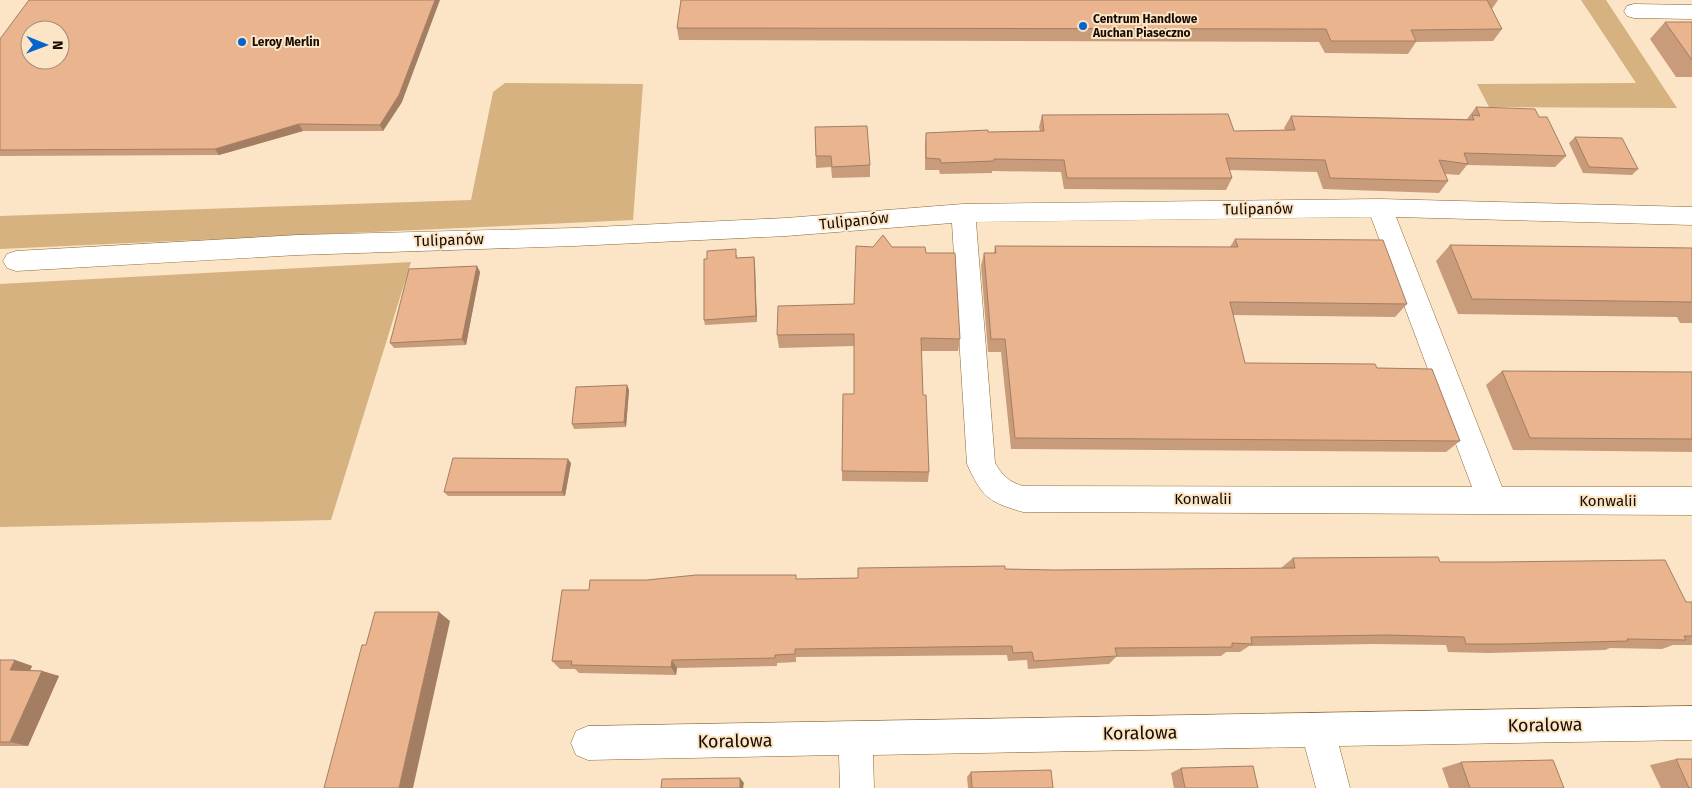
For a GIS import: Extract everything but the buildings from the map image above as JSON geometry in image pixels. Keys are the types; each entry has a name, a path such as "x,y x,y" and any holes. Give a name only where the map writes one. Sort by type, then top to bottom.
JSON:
{"street":[{"path":"1634,11 1692,12"},
{"path":"1380,208 1492,500"},
{"name":"Tulipanów","path":"16,261 298,245 574,236 840,224 898,216 963,213 1380,208 1692,216"},
{"name":"Konwalii","path":"963,213 981,464 990,481 1003,493 1023,499 1692,501"},
{"name":"Koralowa","path":"588,743 856,740 1317,729 1692,723"},
{"path":"1317,729 1333,788"},
{"path":"856,740 857,788"}],"shaded area":[{"path":"1581,0 1606,0 1677,108 1489,107 1477,84 1636,83"},
{"path":"505,83 643,84 633,220 0,249 0,216 471,200 493,92"},
{"path":"411,262 331,520 0,527 0,284"}],"place":[{"name":"Centrum Handlowe Auchan Piaseczno","path":"1083,26"},
{"name":"Leroy Merlin","path":"242,42"}]}
